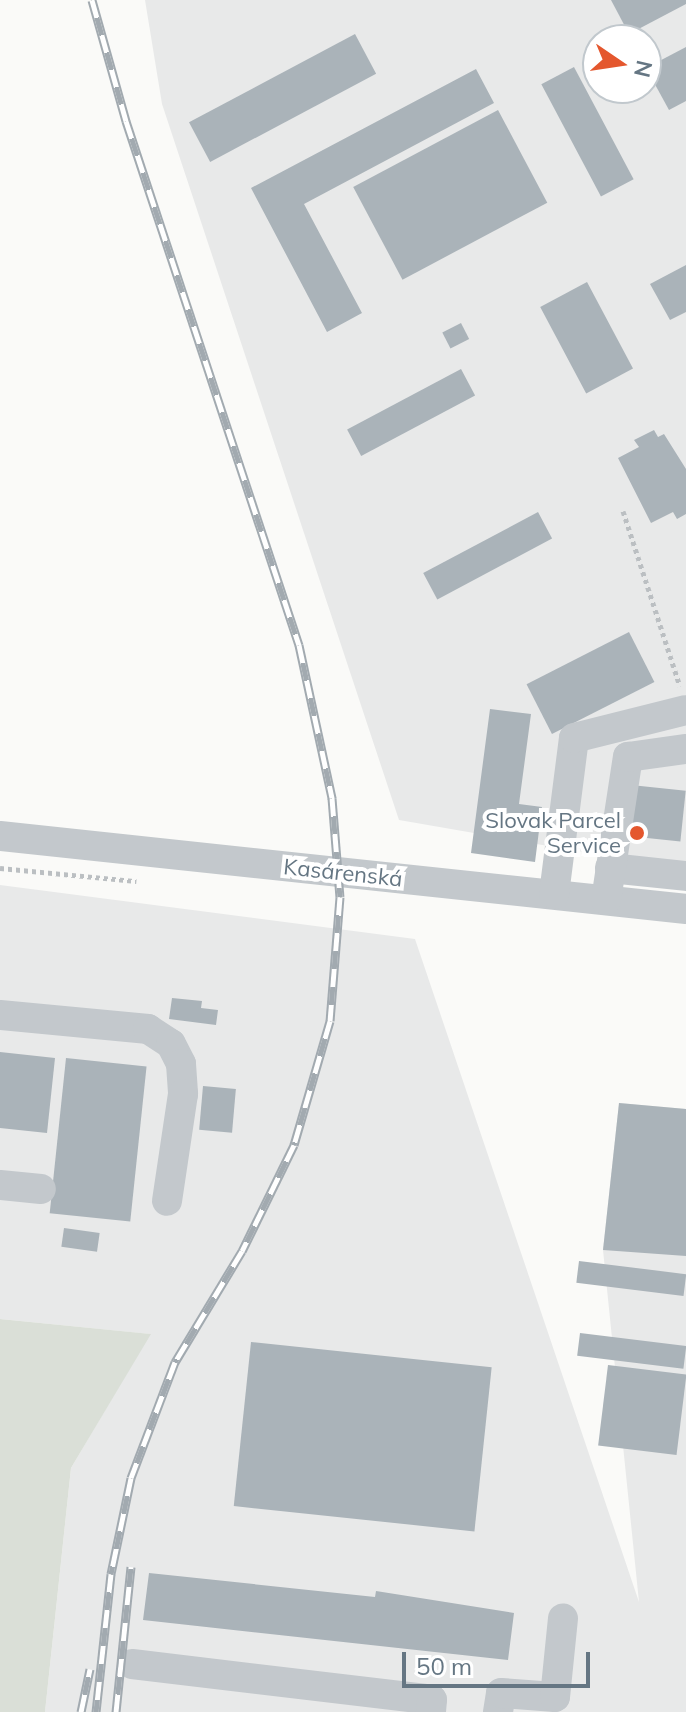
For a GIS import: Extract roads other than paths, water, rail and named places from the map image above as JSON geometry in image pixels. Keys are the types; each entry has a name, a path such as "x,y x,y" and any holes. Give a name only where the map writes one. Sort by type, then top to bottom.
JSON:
{"street":[{"path":"554,894 574,738 684,701"},
{"path":"606,900 613,837 628,757 686,749"},
{"name":"Kasárenská","path":"0,836 686,909"},
{"path":"610,868 686,876"},
{"path":"0,1015 148,1029 171,1044 181,1064 183,1094 167,1201"},
{"path":"0,1185 41,1189"},
{"path":"498,1712 501,1693 555,1697 563,1618"},
{"path":"132,1664 432,1700 431,1712"}],"railway":[{"path":"92,0 126,121 299,645 332,798 340,897 330,1021 294,1145 242,1251 175,1362 131,1478 111,1574 96,1712"},
{"path":"116,1712 131,1567"},
{"path":"81,1712 90,1669"}],"place":[{"name":"Slovak Parcel Service","path":"637,833"}]}
